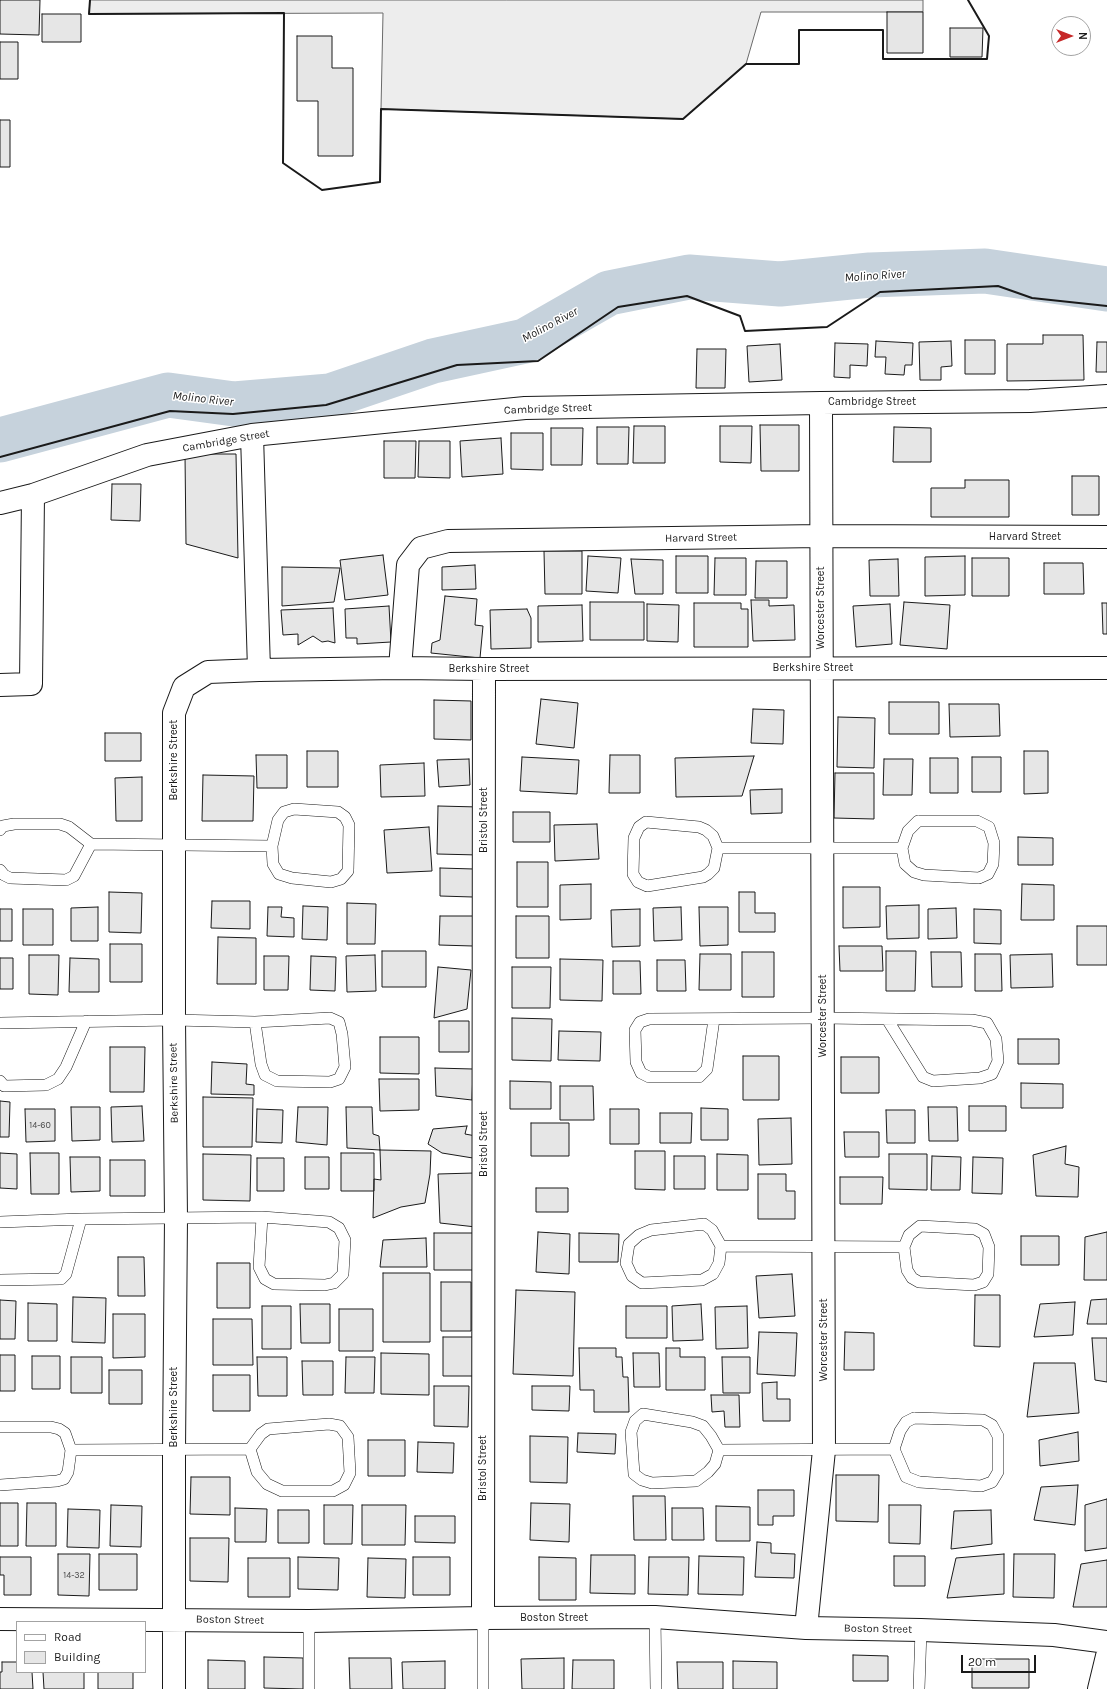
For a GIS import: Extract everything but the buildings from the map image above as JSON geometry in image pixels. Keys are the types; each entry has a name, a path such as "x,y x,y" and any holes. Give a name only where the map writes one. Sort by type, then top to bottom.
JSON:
{"street":[{"name":"Cambridge Street","path":"0,503 33,495 147,455 252,435 525,408 1030,401 1107,396"},
{"name":"Worcester Street","path":"806,1628 824,1450 821,403"},
{"path":"252,435 259,670"},
{"path":"0,685 31,684 33,495"},
{"name":"Harvard Street","path":"400,668 408,565 421,548 448,541 821,536 1107,537"},
{"name":"Berkshire Street","path":"174,1689 176,1218 174,1020 174,713 184,687 208,672 259,670 400,668 1107,668"},
{"name":"Bristol Street","path":"483,1618 484,669"},
{"name":"Boston Street","path":"0,1620 309,1621 655,1617 806,1628 921,1630 1054,1635 1107,1642"},
{"path":"1099,1689 1107,1656"}],"lane":[{"path":"294,809 338,812 345,817 349,825 348,871 341,879 331,882 292,878 279,874 273,864 272,846 278,820 284,812 294,809"},
{"path":"918,820 978,821 990,827 994,843 993,864 988,874 979,878 924,875 914,872 905,864 902,848 908,831 918,820"},
{"path":"646,822 699,827 706,830 713,836 718,848 714,868 703,877 647,886 638,882 633,874 634,838 639,827 646,822"},
{"path":"0,830 3,826 14,824 60,824 69,827 91,844 272,846"},
{"path":"0,870 4,875 10,878 66,880 74,876 91,844"},
{"path":"718,848 902,848"},
{"path":"0,1023 174,1020 255,1022 330,1018 339,1022 342,1034 345,1067 339,1079 330,1082 277,1081 265,1075 261,1064 255,1022"},
{"path":"714,1019 707,1069 699,1077 649,1077 641,1073 636,1062 635,1030 640,1022 649,1019 823,1018 972,1020 987,1023 996,1039 998,1061 992,1074 980,1078 934,1082 923,1077 887,1019"},
{"path":"0,1081 4,1086 46,1085 58,1079 66,1066 86,1021"},
{"path":"0,1222 81,1219 262,1217 329,1222 339,1228 345,1240 343,1274 334,1283 326,1285 274,1284 265,1279 260,1267 262,1217"},
{"path":"0,1280 61,1279 66,1274 81,1219"},
{"path":"704,1224 712,1230 721,1246 719,1263 713,1274 702,1280 642,1283 632,1276 626,1263 629,1244 639,1235 651,1230 704,1224"},
{"path":"920,1226 975,1229 984,1234 989,1247 988,1274 983,1282 974,1285 918,1282 912,1278 907,1270 904,1247 909,1235 920,1226"},
{"path":"721,1246 904,1247"},
{"path":"643,1414 692,1422 703,1426 719,1450 715,1464 708,1472 696,1481 652,1483 642,1480 634,1474 631,1432 636,1420 643,1414"},
{"path":"914,1418 983,1420 992,1425 998,1436 998,1472 992,1482 981,1486 919,1482 906,1477 894,1449 900,1432 906,1422 914,1418"},
{"path":"329,1424 340,1426 348,1437 350,1473 344,1485 333,1491 282,1490 267,1484 257,1472 250,1449 261,1434 268,1429 329,1424"},
{"path":"0,1427 51,1427 59,1429 65,1434 71,1450 68,1472 64,1479 57,1481 0,1486"},
{"path":"71,1450 250,1449"},
{"path":"719,1450 894,1449"},
{"path":"655,1617 656,1689"},
{"path":"483,1618 483,1689"},
{"path":"309,1621 310,1689"},
{"path":"919,1689 921,1630"}],"shaded area":[{"path":"90,0 923,0 923,12 761,12 746,64 683,119 381,109 383,13 89,14"}],"waterway":[{"name":"Molino River","path":"0,440 168,395 234,404 330,396 433,361 525,341 609,293 689,277 780,284 870,275 985,271 1107,289"}],"wall":[{"path":"90,0 89,14 284,13 283,163 322,190 380,182 381,109 683,119 746,64 799,64 799,30 883,30 883,59 987,59 989,36 968,0"},
{"path":"0,457 170,411 233,414 326,405 457,365 538,361 618,307 687,296 740,316 745,331 827,327 880,292 998,286 1032,298 1107,306"}]}
